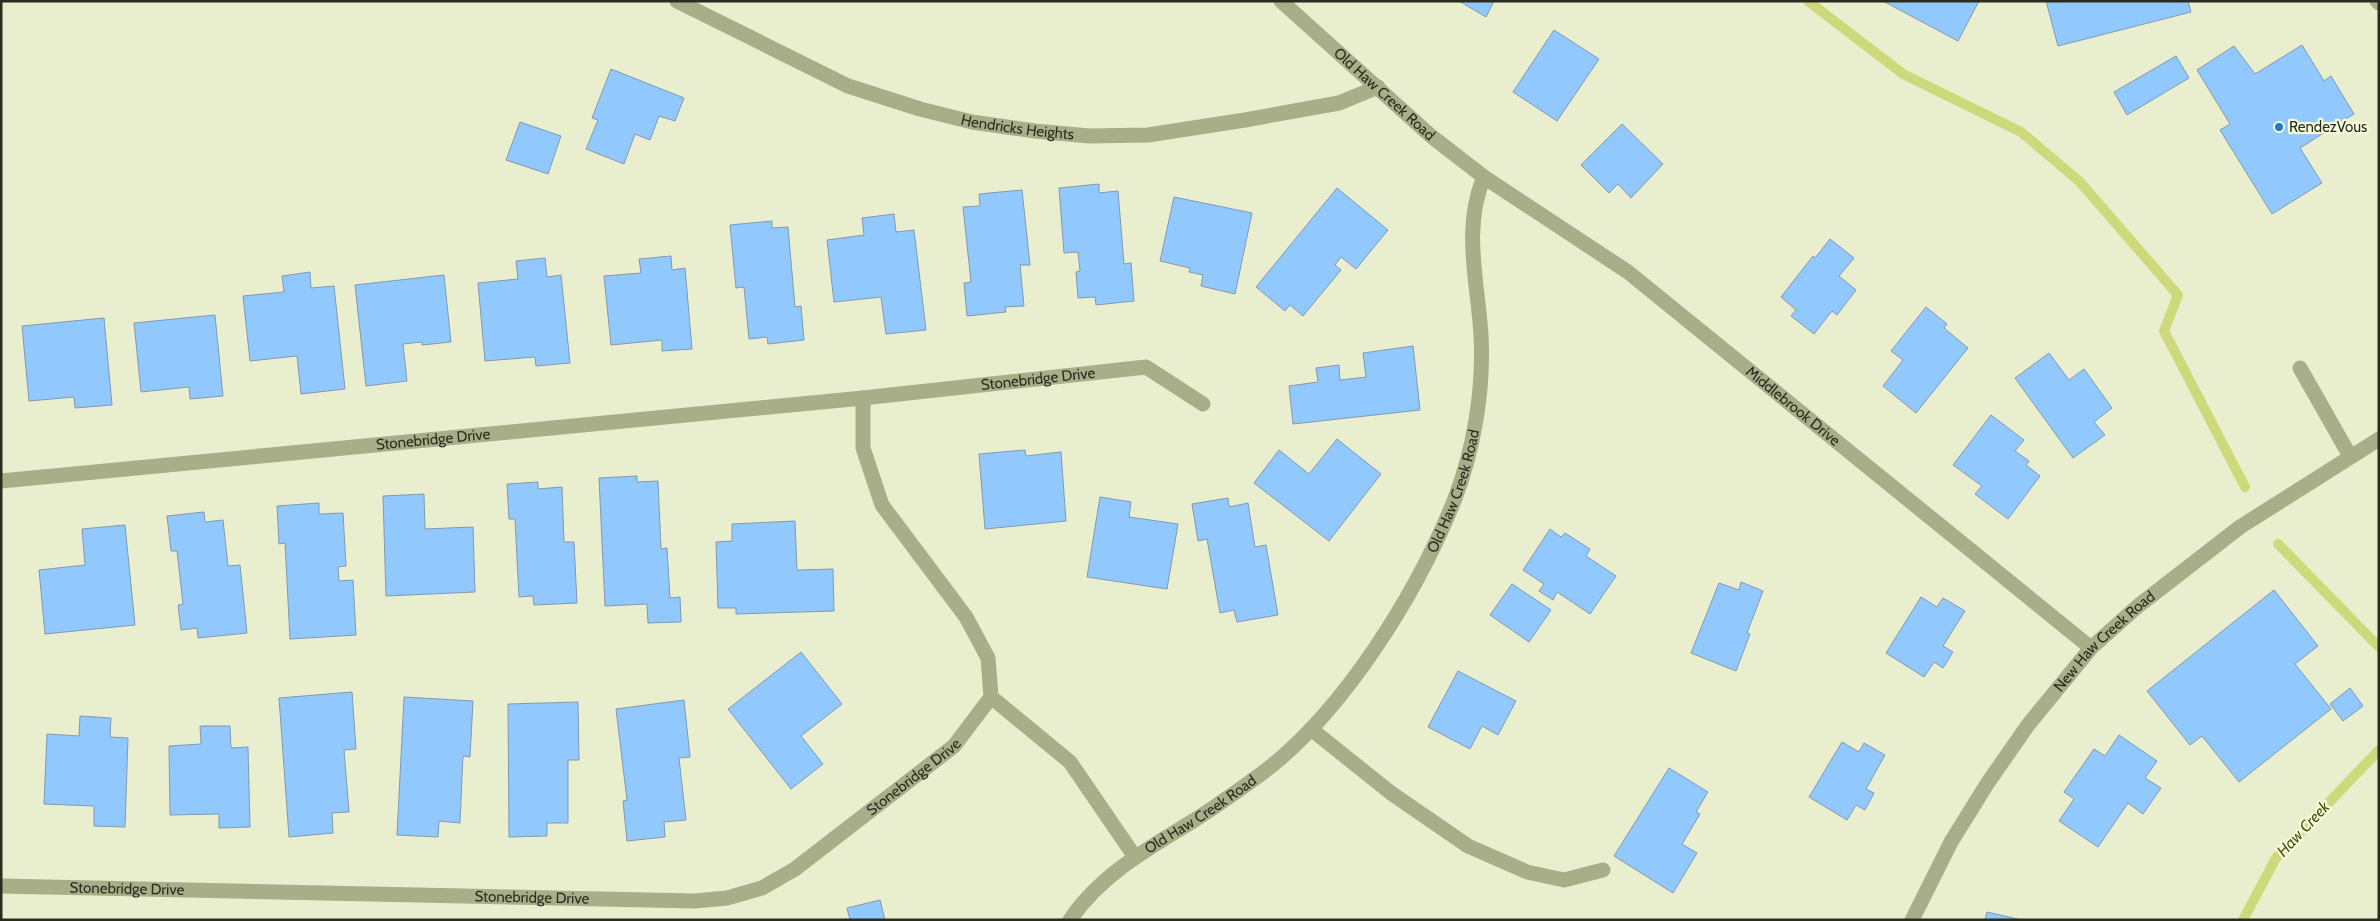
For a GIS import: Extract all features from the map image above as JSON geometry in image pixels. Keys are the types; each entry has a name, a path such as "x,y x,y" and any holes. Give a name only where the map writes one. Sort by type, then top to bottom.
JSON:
{"street":[{"name":"Hendricks Heights","path":"677,1 848,86 920,109 972,122 1035,131 1089,136 1148,135 1339,103 1378,87"},
{"name":"Old Haw Creek Road","path":"1070,920 1077,909 1103,883 1135,857 1213,808 1263,772 1311,729 1360,669 1401,605 1428,556 1454,500 1472,440 1480,386 1481,336 1472,245 1474,211 1478,192 1484,177 1431,136 1281,1"},
{"name":"Middlebrook Drive","path":"1484,177 1628,272 2091,648"},
{"name":"Stonebridge Drive","path":"1,481 863,398 1146,367 1203,404"},
{"path":"2300,368 2350,456"},
{"path":"863,398 863,448 882,505 966,617 988,658 991,698 1070,762 1135,857"},
{"name":"New Haw Creek Road","path":"1912,920 1951,842 1987,784 2028,725 2091,648 2138,606 2240,527 2379,439"},
{"name":"Stonebridge Drive","path":"1,886 695,901 727,898 762,888 803,863 954,746 991,698"},
{"path":"1311,729 1391,793 1468,846 1527,872 1564,880 1603,870"}],"building":[{"path":"1459,1 1494,1 1486,17"},
{"path":"1883,1 1979,1 1958,41"},
{"path":"2046,1 2188,1 2191,12 2058,46"},
{"path":"1554,30 1599,59 1557,121 1513,92"},
{"name":"RendezVous","path":"2302,45 2324,81 2331,76 2354,114 2300,148 2322,183 2272,214 2220,130 2230,124 2197,70 2234,46 2255,74"},
{"path":"2176,56 2189,78 2127,115 2114,92"},
{"path":"611,69 684,98 675,121 659,116 650,140 635,134 624,164 586,149 598,120 592,118"},
{"path":"520,122 561,136 548,174 506,160"},
{"path":"1622,124 1663,164 1631,198 1618,184 1609,193 1581,165"},
{"path":"1099,184 1099,193 1118,191 1124,264 1131,263 1134,301 1096,305 1095,297 1078,298 1076,272 1080,271 1078,252 1064,253 1059,188"},
{"path":"1337,188 1388,230 1356,269 1341,257 1335,265 1341,270 1303,316 1290,305 1285,311 1256,287"},
{"path":"1022,190 1030,265 1020,265 1024,306 1005,307 1006,312 967,316 964,283 971,282 963,207 980,206 979,194"},
{"path":"1174,197 1252,213 1235,294 1201,286 1203,275 1189,272 1190,268 1160,261"},
{"path":"894,214 896,232 914,230 926,330 886,334 881,297 834,302 827,240 864,235 862,218"},
{"path":"772,221 772,228 788,227 795,307 801,306 804,340 768,344 767,337 749,339 744,287 736,288 730,225"},
{"path":"1830,239 1854,258 1839,276 1856,290 1837,315 1832,311 1814,334 1791,316 1796,310 1781,297 1813,256 1815,258"},
{"path":"671,256 672,270 685,268 692,349 662,351 662,340 611,345 604,276 641,273 639,259"},
{"path":"545,258 547,277 561,275 570,363 536,366 535,357 485,361 478,283 518,279 516,261"},
{"path":"310,272 311,288 334,286 345,389 301,394 297,356 250,361 243,296 284,292 282,276"},
{"path":"444,275 451,342 422,345 422,342 403,344 407,381 366,386 355,285"},
{"path":"1926,307 1947,324 1944,328 1968,348 1916,413 1883,386 1903,360 1891,351"},
{"path":"215,315 223,396 190,399 189,387 141,392 134,323"},
{"path":"104,318 112,405 75,408 74,397 29,401 22,326"},
{"path":"1413,346 1420,410 1293,424 1289,386 1318,382 1316,368 1339,365 1340,380 1366,377 1363,353"},
{"path":"2049,353 2069,380 2084,369 2112,408 2094,422 2105,435 2073,458 2015,378"},
{"path":"1991,415 2024,440 2015,451 2029,461 2026,465 2040,476 2008,519 1975,494 1982,486 1953,465"},
{"path":"1337,439 1381,474 1329,541 1254,483 1279,450 1309,474"},
{"path":"1025,450 1026,456 1061,452 1066,521 985,529 979,454"},
{"path":"637,476 637,482 658,481 661,549 667,548 670,598 680,597 681,622 648,623 647,604 605,606 599,478"},
{"path":"538,482 538,489 562,487 564,542 574,542 577,603 534,605 533,596 519,597 515,519 509,519 507,484"},
{"path":"424,494 425,529 473,527 475,592 386,596 383,496"},
{"path":"1100,497 1131,502 1129,517 1178,524 1167,589 1087,577"},
{"path":"1228,498 1229,507 1248,503 1255,547 1266,545 1278,615 1237,622 1234,610 1220,613 1207,539 1198,541 1192,504"},
{"path":"319,503 319,514 343,513 346,566 338,567 339,581 353,580 356,635 290,639 285,543 279,544 277,506"},
{"path":"204,512 205,522 223,520 228,566 240,565 247,633 198,638 197,628 181,630 178,605 183,604 177,551 171,551 167,516"},
{"path":"795,521 797,570 833,569 834,611 736,614 736,608 718,608 716,542 732,541 732,524"},
{"path":"125,525 135,625 45,634 39,570 85,565 82,529"},
{"path":"1550,529 1561,537 1565,533 1590,549 1586,556 1616,576 1590,614 1557,592 1553,600 1539,591 1544,584 1523,570"},
{"path":"1741,582 1763,591 1747,633 1750,634 1736,671 1691,653 1719,583 1739,590"},
{"path":"1512,584 1551,610 1529,642 1490,615"},
{"path":"2274,590 2318,646 2295,664 2331,709 2239,782 2202,736 2190,745 2147,691"},
{"path":"1921,597 1937,607 1943,598 1965,611 1943,646 1953,652 1943,668 1934,662 1924,677 1886,653"},
{"path":"801,652 842,704 801,736 823,764 791,789 728,709"},
{"path":"1458,671 1516,701 1498,735 1482,726 1470,749 1428,727"},
{"path":"2350,688 2363,706 2343,721 2330,704"},
{"path":"352,692 356,749 344,750 349,812 332,813 333,833 289,837 279,698"},
{"path":"404,697 473,701 470,757 463,756 460,823 439,821 438,837 397,835"},
{"path":"684,700 690,757 679,758 686,820 664,822 665,837 627,841 623,801 627,800 616,709"},
{"path":"578,702 579,760 568,760 568,823 547,823 547,836 509,837 508,704"},
{"path":"80,716 111,718 110,737 128,738 125,827 94,826 94,806 44,804 47,734 79,736"},
{"path":"200,726 230,726 231,748 248,747 250,827 219,828 219,814 170,815 169,746 201,744"},
{"path":"2119,735 2157,761 2145,778 2161,788 2143,814 2128,803 2098,847 2059,821 2074,799 2064,792 2094,749 2105,756"},
{"path":"1842,742 1859,752 1864,743 1885,755 1866,789 1874,793 1865,810 1856,805 1847,820 1809,797"},
{"path":"1669,768 1708,792 1696,812 1700,814 1682,844 1697,853 1673,893 1614,856"},
{"path":"880,900 885,920 850,920 847,908"},
{"path":"1987,912 2022,920 1985,920"}],"waterway":[{"path":"1808,1 1903,74 2021,132 2079,181 2178,295 2164,331 2245,487"},
{"path":"2278,544 2379,647"},
{"name":"Haw Creek","path":"2243,920 2276,858 2379,750"}],"place":[{"name":"RendezVous","path":"2279,127"}]}
